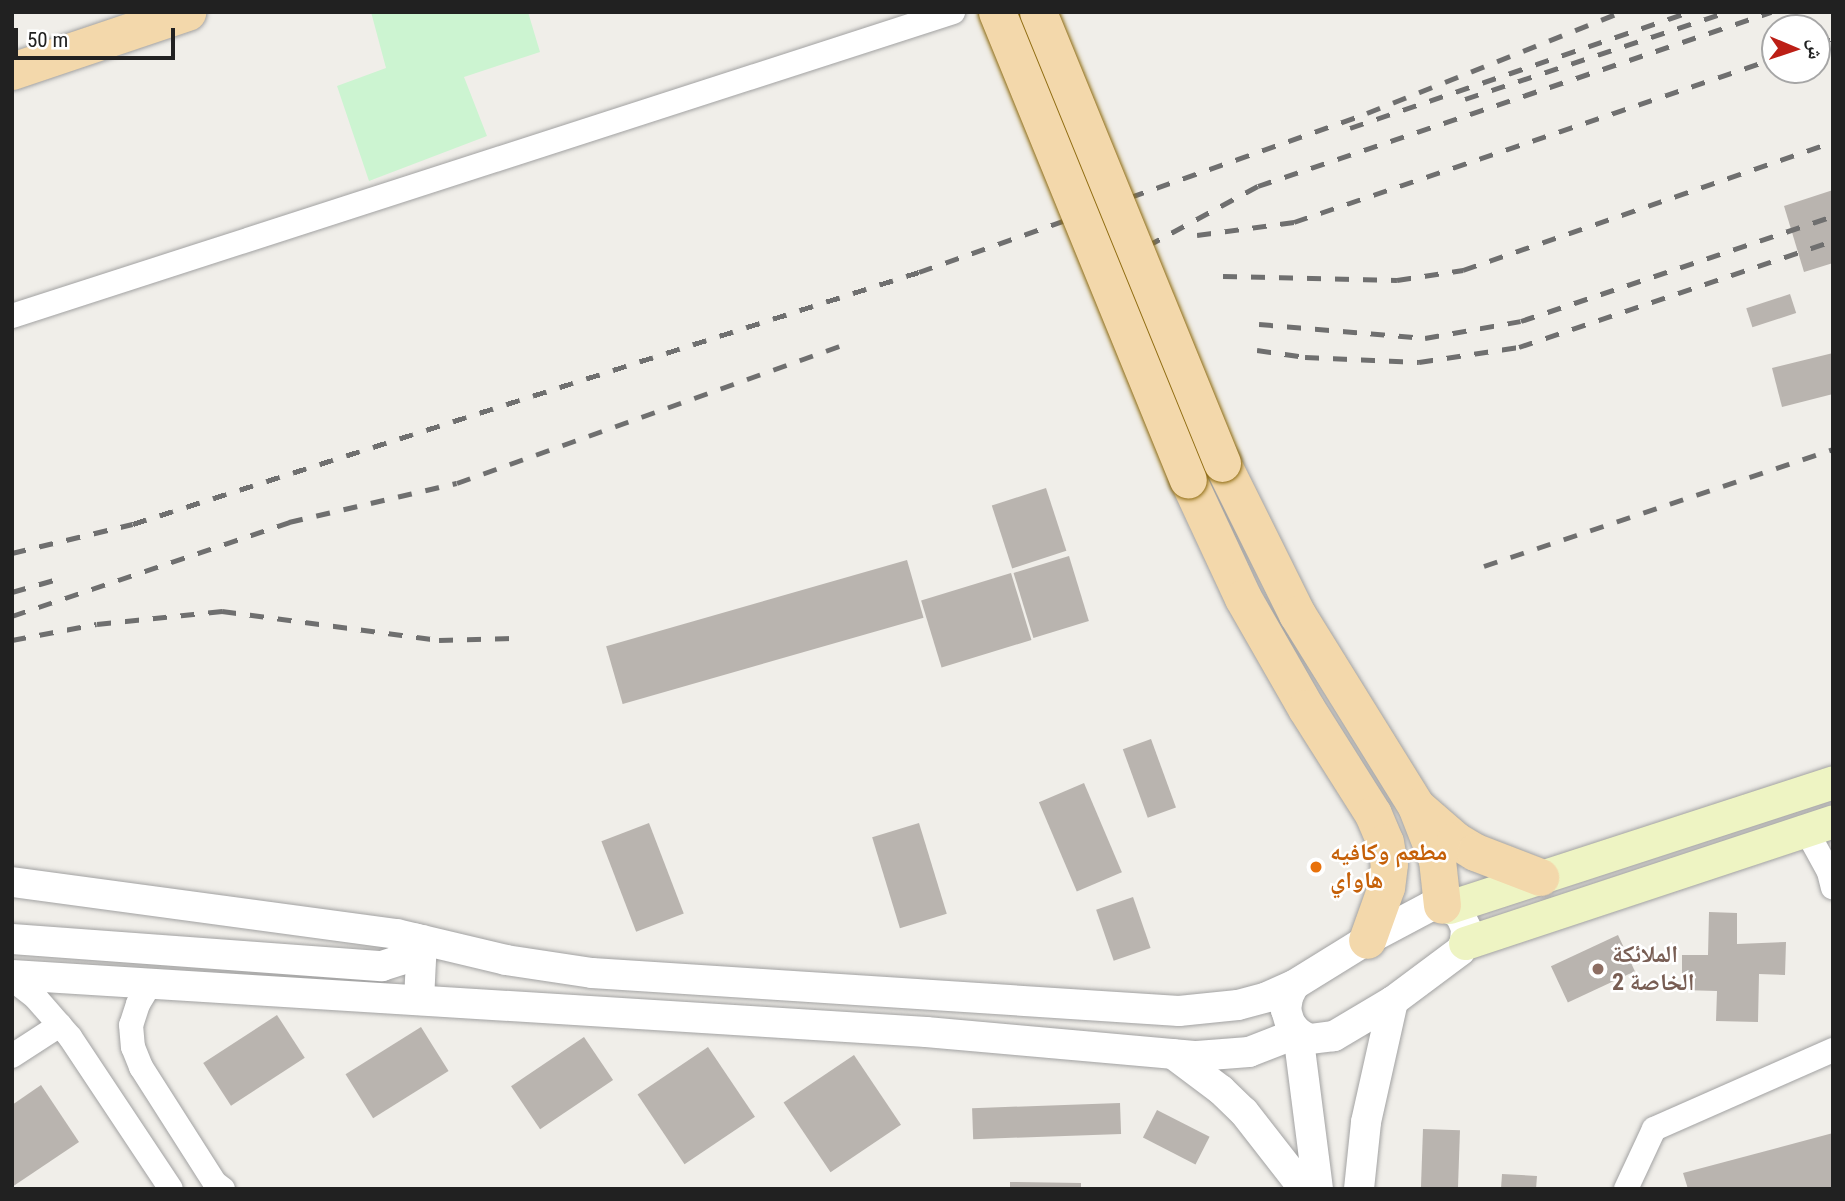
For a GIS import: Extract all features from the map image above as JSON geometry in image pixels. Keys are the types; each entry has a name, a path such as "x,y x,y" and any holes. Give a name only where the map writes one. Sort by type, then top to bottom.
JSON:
{"main road":[{"path":"12,71 187,12"},
{"path":"997,12 1188,480 1243,598 1306,708 1373,814 1385,842 1389,864 1386,887 1367,940"},
{"path":"1038,12 1222,463 1297,614 1416,806 1437,860 1445,906 1833,782"},
{"path":"1416,806 1455,840 1475,852 1540,877"},
{"path":"1465,943 1820,826"}],"street":[{"path":"12,316 953,12"},
{"path":"1820,826 1833,888"},
{"path":"12,882 419,939 506,960 592,973 1178,1011 1238,1005 1294,985 1421,910 1445,906 1460,915 1466,928 1465,943 1452,958 1393,1001 1334,1036 1310,1039 1298,1033 1290,1023 1286,1010 1294,985"},
{"path":"12,939 382,966 400,960 419,939"},
{"path":"419,939 419,1000"},
{"path":"12,977 926,1032 1223,1056 1274,1044 1298,1033"},
{"path":"12,977 36,998 60,1025 170,1189"},
{"path":"150,984 138,1004 131,1025 134,1047 141,1067 215,1184 223,1189"},
{"path":"1359,1189 1366,1122 1393,1001"},
{"path":"12,1056 60,1025"},
{"path":"1298,1033 1318,1189"},
{"path":"1626,1189 1654,1129 1833,1050"},
{"path":"1170,1052 1196,1070 1244,1112 1304,1189"}],"green space":[{"path":"371,12 528,12 540,52 464,77 487,136 369,181 337,86 386,68"}],"building":[{"path":"1833,190 1833,263 1804,272 1784,206"},
{"path":"1790,294 1796,313 1752,327 1746,308"},
{"path":"1833,353 1833,394 1782,407 1772,368"},
{"path":"1046,488 1066,551 1012,568 992,506"},
{"path":"1069,556 1089,621 1033,638 1014,573"},
{"path":"907,560 924,618 623,704 606,646"},
{"path":"1011,573 1031,640 942,667 921,600"},
{"path":"1151,739 1176,808 1148,818 1123,749"},
{"path":"1084,783 1122,872 1077,891 1039,802"},
{"path":"649,823 684,914 636,932 601,841"},
{"path":"919,823 947,914 900,928 872,837"},
{"path":"1133,897 1151,948 1114,961 1096,910"},
{"path":"1709,912 1737,913 1737,944 1786,942 1785,975 1759,974 1758,1022 1716,1021 1717,991 1682,990 1682,955 1708,955"},
{"path":"1618,935 1635,971 1568,1003 1551,966"},
{"path":"277,1015 305,1058 231,1106 203,1063"},
{"path":"421,1027 449,1071 373,1118 346,1074"},
{"path":"584,1037 613,1080 540,1129 511,1086"},
{"path":"708,1047 755,1117 685,1164 638,1095"},
{"path":"854,1055 901,1125 831,1172 784,1103"},
{"path":"41,1085 79,1142 12,1187 12,1105"},
{"path":"1120,1103 1121,1134 973,1139 972,1108"},
{"path":"1157,1110 1210,1137 1195,1164 1143,1138"},
{"path":"1423,1129 1460,1130 1458,1189 1421,1189"},
{"path":"1833,1133 1833,1189 1688,1189 1683,1173"},
{"path":"1502,1174 1537,1176 1536,1189 1501,1189"},
{"path":"1010,1182 1081,1183 1081,1189 1010,1189"}],"railway":[{"path":"12,553 133,524 919,272 1367,113 1621,12"},
{"path":"1350,128 1688,12"},
{"path":"1465,99 1727,12"},
{"path":"1147,246 1258,186 1771,12"},
{"path":"1197,235 1294,222 1761,63"},
{"path":"1223,276 1397,280 1463,270 1833,142"},
{"path":"1259,324 1425,338 1521,321 1833,216"},
{"path":"1257,350 1305,357 1419,362 1519,347 1833,241"},
{"path":"12,616 289,522 457,483 849,343"},
{"path":"1484,566 1833,449"},
{"path":"12,592 61,578"},
{"path":"12,640 97,624 222,611 439,640 513,638"}],"place":[{"name":"مطعم وكافيه هاواي","path":"1316,867"},
{"name":"الملائكة الخاصة 2","path":"1598,969"}]}
